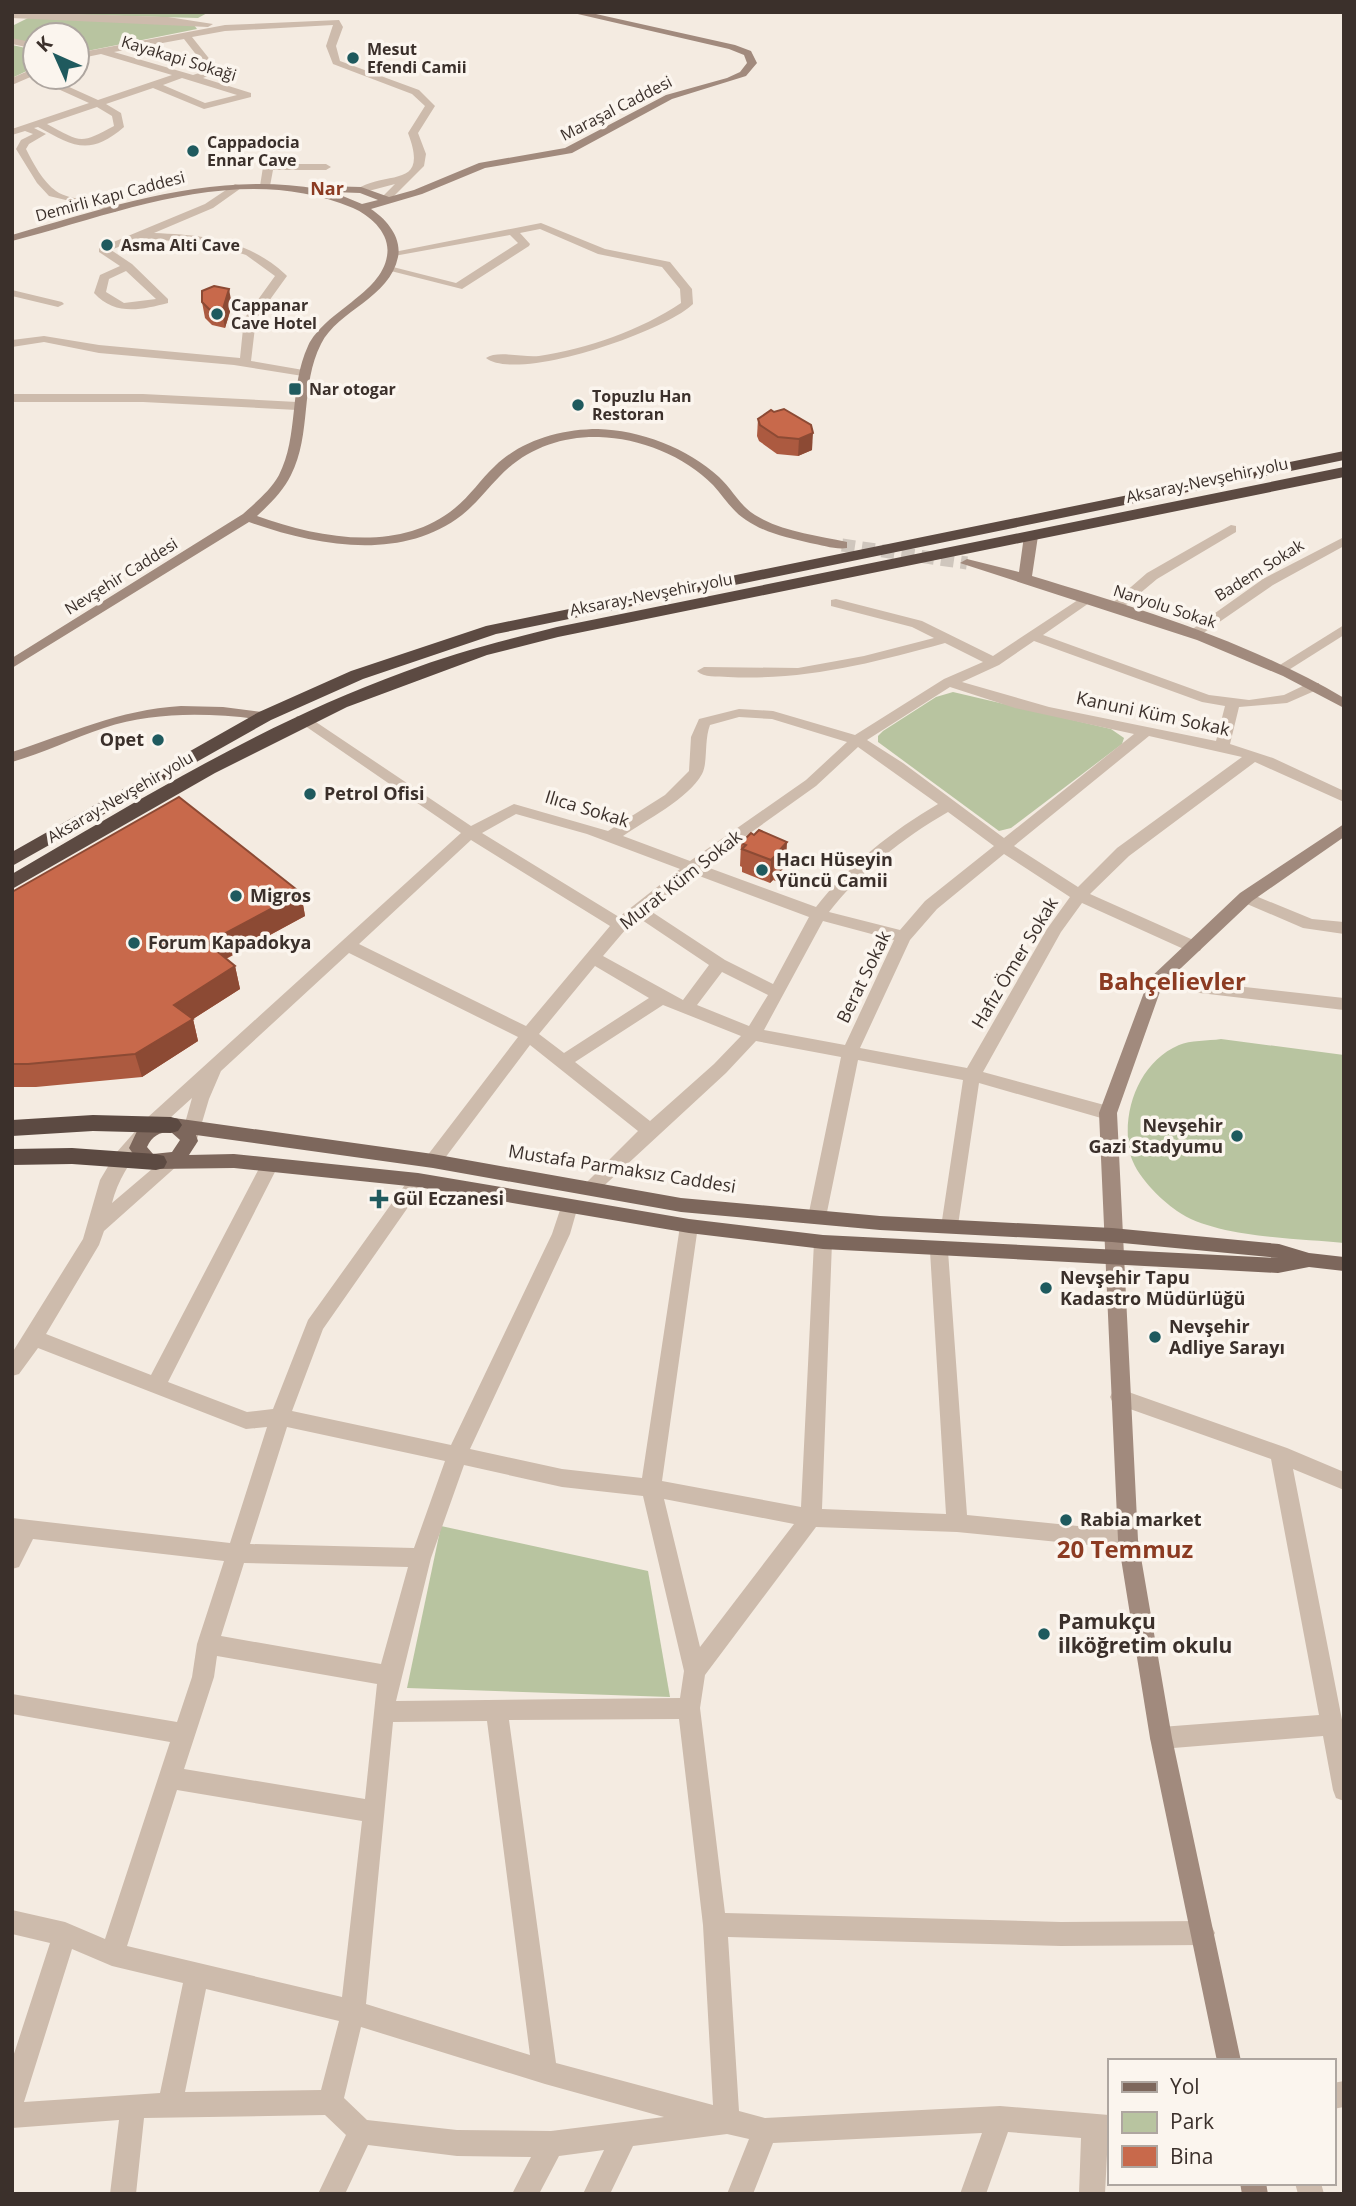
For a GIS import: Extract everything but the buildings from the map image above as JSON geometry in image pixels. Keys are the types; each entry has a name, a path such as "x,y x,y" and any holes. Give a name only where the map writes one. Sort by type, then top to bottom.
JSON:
{"highway":[{"name":"Aksaray-Nevşehir yolu","path":"12,860 265,716 357,675 492,630 1344,455"},
{"name":"Aksaray-Nevşehir yolu","path":"12,883 214,764 302,719 398,677 518,640 1344,472"},
{"name":"Mustafa Parmaksız Caddesi","path":"12,1128 169,1130"},
{"path":"12,1157 168,1160"}],"main road":[{"name":"Mustafa Parmaksız Caddesi","path":"169,1130 433,1161 681,1205 950,1227 1112,1235 1279,1251 1309,1260 1344,1264"},
{"path":"169,1130 168,1160 141,1155 139,1141 169,1130"},
{"name":"Mustafa Parmaksız Caddesi","path":"168,1160 270,1164 418,1180 689,1226 823,1242 939,1251 1112,1256 1278,1266 1309,1260"}],"street":[{"name":"Maraşal Caddesi","path":"385,199 418,192 483,165 568,151 669,97 743,74 752,63 748,53 732,47 573,12"},
{"path":"273,24 280,14"},
{"path":"12,15 213,21 225,28"},
{"path":"91,53 225,28 335,22 338,27 331,46 337,62 358,74 427,98 429,110 412,133 421,160 385,199 361,208"},
{"path":"185,34 214,71 195,78"},
{"name":"Kayakapi Sokaği","path":"100,51 248,95 205,106 152,85"},
{"path":"12,132 183,75"},
{"path":"37,122 74,143 92,142 119,127 117,116 98,102 73,91"},
{"path":"24,127 41,134 26,142 22,149 48,191 60,196 93,201 112,210"},
{"path":"265,186 268,167 326,167"},
{"path":"341,199 361,190 407,177"},
{"path":"128,265 104,276 100,293 107,300 130,308 164,300 128,265 103,250 209,206 239,186"},
{"name":"Demirli Kapı Caddesi","path":"12,238 190,190 265,186 361,190 385,199"},
{"name":"Demirli Kapı Caddesi","path":"300,189 341,199 361,208"},
{"path":"380,219 387,209 385,199"},
{"path":"12,398 132,398 297,406 304,374 318,337 389,269 394,253 380,219 361,208"},
{"path":"394,253 541,226 602,252 622,258 656,260 666,264 686,289 687,304 673,316 650,325 538,360 492,358"},
{"path":"389,269 452,287 464,286 525,244 511,230"},
{"path":"137,235 200,239 242,247 266,260 281,276 250,319 245,363"},
{"path":"12,293 58,304"},
{"path":"12,344 44,339 99,349 245,363 304,374"},
{"name":"Nevşehir Caddesi","path":"12,664 248,517 271,497 289,472 295,455 297,406"},
{"path":"248,517 290,533 328,539 375,539 419,533 455,514 519,452 564,437 606,433 644,440 701,470 720,485 741,510 764,524 796,535 842,545"},
{"path":"1115,607 1153,576 1231,529"},
{"path":"1025,578 1031,536"},
{"name":"Badem Sokak","path":"1194,633 1287,570 1344,541"},
{"name":"Naryolu Sokak","path":"967,563 1025,578 1194,633 1282,668 1344,704"},
{"name":"Murat Küm Sokak","path":"433,1161 529,1035 620,925 694,866 811,783 857,740 949,682 993,662 1087,598"},
{"path":"836,603 917,624 993,662"},
{"path":"1282,668 1344,629"},
{"path":"1034,636 1208,699 1249,704 1287,699 1314,686"},
{"path":"704,671 768,674 811,670 885,655 948,638"},
{"name":"Kanuni Küm Sokak","path":"949,682 976,693 1144,733 1223,746 1344,797"},
{"path":"1223,746 1233,702"},
{"path":"12,757 99,725 146,714 211,709 265,716"},
{"path":"611,836 670,798 696,772 698,737 704,722 739,713 774,716 857,740 950,804 1026,863 1079,895 1194,947"},
{"path":"302,719 471,832 620,925"},
{"name":"Berat Sokak","path":"817,1217 851,1050 903,937 930,905 1007,846 1144,733"},
{"name":"Hafız Ömer Sokak","path":"950,1227 972,1075 1049,940 1079,895 1124,852 1252,757"},
{"path":"589,1189 649,1130 737,1052 778,993 819,914 836,893 892,842 950,804"},
{"name":"Ilıca Sokak","path":"169,1130 216,1066 471,832 514,808 611,836 819,914 903,937"},
{"path":"1229,2059 1161,1738 1128,1540 1112,1256 1108,1113 1155,983 1246,897 1344,829"},
{"path":"1246,897 1309,925 1344,928"},
{"path":"638,910 719,964 778,993"},
{"path":"347,945 529,1035 649,1130"},
{"path":"594,958 662,998 752,1034 851,1050 972,1075 1108,1113"},
{"path":"686,1007 719,964"},
{"path":"1155,983 1344,1004"},
{"path":"563,1062 662,998"},
{"path":"12,1368 34,1338 96,1227 109,1180 122,1158 169,1130 216,1066"},
{"path":"96,1227 168,1160"},
{"path":"156,1385 270,1164"},
{"path":"112,1954 185,1734 203,1676 208,1644 280,1417 315,1326 418,1180"},
{"path":"330,2102 353,2012 376,1812 383,1712 389,1676 421,1558 457,1455 561,1234 569,1206"},
{"path":"689,1226 651,1488 695,1671 689,1708 715,1926 727,2121"},
{"path":"695,1671 811,1518 823,1242"},
{"path":"939,1251 957,1523"},
{"path":"34,1338 246,1421 280,1417 562,1478 651,1488 811,1518 957,1523 1128,1540"},
{"path":"1120,1397 1280,1454 1344,1481"},
{"path":"1280,1454 1344,1789"},
{"path":"12,1560 20,1529 237,1553 421,1558"},
{"path":"208,1644 389,1676"},
{"path":"12,1704 185,1734"},
{"path":"383,1712 689,1708"},
{"path":"497,1710 545,2071"},
{"path":"1161,1738 1330,1726"},
{"path":"170,1778 376,1812"},
{"path":"12,1922 65,1934 112,1954 353,2012 545,2071 765,2131 1000,2119 1102,2128 1092,2194"},
{"path":"715,1926 1061,1934 1203,1933"},
{"path":"12,2099 65,1934"},
{"path":"170,2105 197,1975"},
{"path":"12,2115 133,2106 330,2102 361,2132 457,2143 551,2144 727,2121"},
{"path":"123,2194 133,2106"},
{"path":"973,2194 1000,2119"},
{"path":"740,2194 765,2131"},
{"path":"331,2194 361,2132"},
{"path":"596,2194 625,2134"},
{"path":"525,2194 551,2144"}],"green space":[{"path":"12,12 209,12 198,18 12,13"},
{"path":"30,17 194,25 197,29 91,50 91,21 22,21"},
{"path":"21,22 21,41 12,39 12,26"},
{"path":"12,45 21,47 21,74 12,78"},
{"path":"953,692 1111,729 1124,738 1122,744 1011,828 999,831 878,742 878,736 883,731 936,697"},
{"name":"Nevşehir Gazi Stadyumu","path":"1221,1039 1344,1055 1344,1243 1234,1232 1193,1220 1163,1200 1137,1170 1130,1153 1128,1121 1136,1090 1144,1076 1153,1063 1179,1045"},
{"path":"441,1526 648,1571 670,1697 407,1688"}],"tunnel":[{"path":"842,545 967,563"}],"place":[{"name":"Mesut Efendi Camii","path":"353,58"},
{"name":"Cappadocia Ennar Cave","path":"193,151"},
{"name":"Asma Alti Cave","path":"107,245"},
{"name":"Cappanar Cave Hotel","path":"217,314"},
{"name":"Nar otogar","path":"295,389"},
{"name":"Topuzlu Han Restoran","path":"578,405"},
{"name":"Opet","path":"158,740"},
{"name":"Petrol Ofisi","path":"310,794"},
{"name":"Hacı Hüseyin Yüncü Camii","path":"762,870"},
{"name":"Migros","path":"236,896"},
{"name":"Forum Kapadokya","path":"134,943"},
{"name":"Nevşehir Gazi Stadyumu","path":"1237,1136"},
{"name":"Gül Eczanesi","path":"379,1199"},
{"name":"Nevşehir Tapu Kadastro Müdürlüğü","path":"1046,1288"},
{"name":"Nevşehir Adliye Sarayı","path":"1155,1337"},
{"name":"Rabia market","path":"1066,1520"},
{"name":"Pamukçu ilköğretim okulu","path":"1044,1634"}],"district":[{"name":"Nar","path":"327,189"},
{"name":"Bahçelievler","path":"1172,982"},
{"name":"20 Temmuz","path":"1125,1550"}]}
